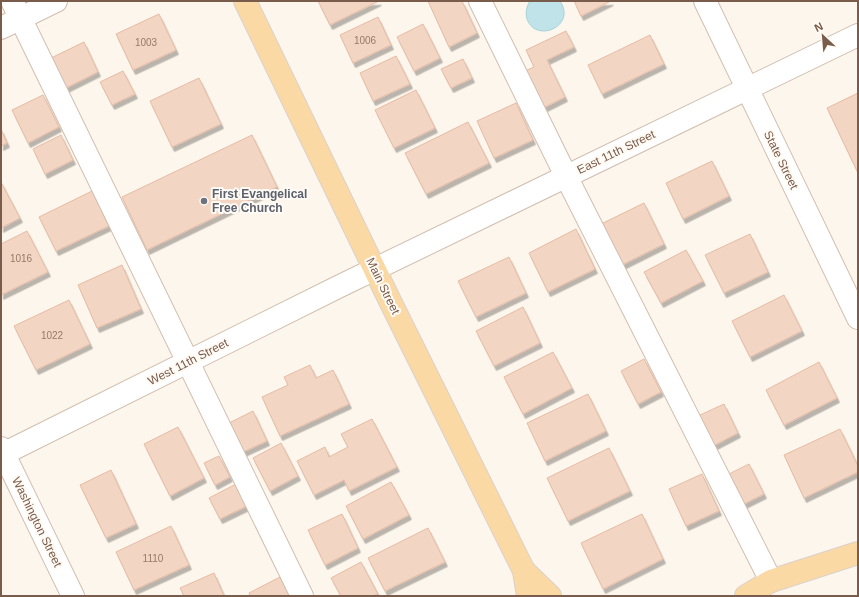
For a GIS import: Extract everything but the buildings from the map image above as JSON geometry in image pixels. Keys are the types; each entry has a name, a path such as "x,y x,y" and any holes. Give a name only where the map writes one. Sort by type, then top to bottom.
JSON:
{"main road":[{"name":"Main Street","path":"244,1 524,571 528,596"},
{"path":"746,596 771,581 858,553"},
{"name":"Main Street","path":"524,571 550,596"}],"street":[{"path":"1,28 17,10 56,1"},
{"path":"480,1 566,176 771,581"},
{"name":"State Street","path":"705,1 858,318"},
{"path":"17,10 302,596"},
{"name":"East 11th Street","path":"375,269 858,35"},
{"name":"West 11th Street","path":"2,452 375,269"},
{"name":"Washington Street","path":"2,452 73,596"}],"water":[{"path":"530,1 560,1 564,10 563,18 553,29 546,31 538,30 532,26 527,19 527,7"}],"place":[{"name":"First Evangelical Free Church","path":"204,201"}]}
